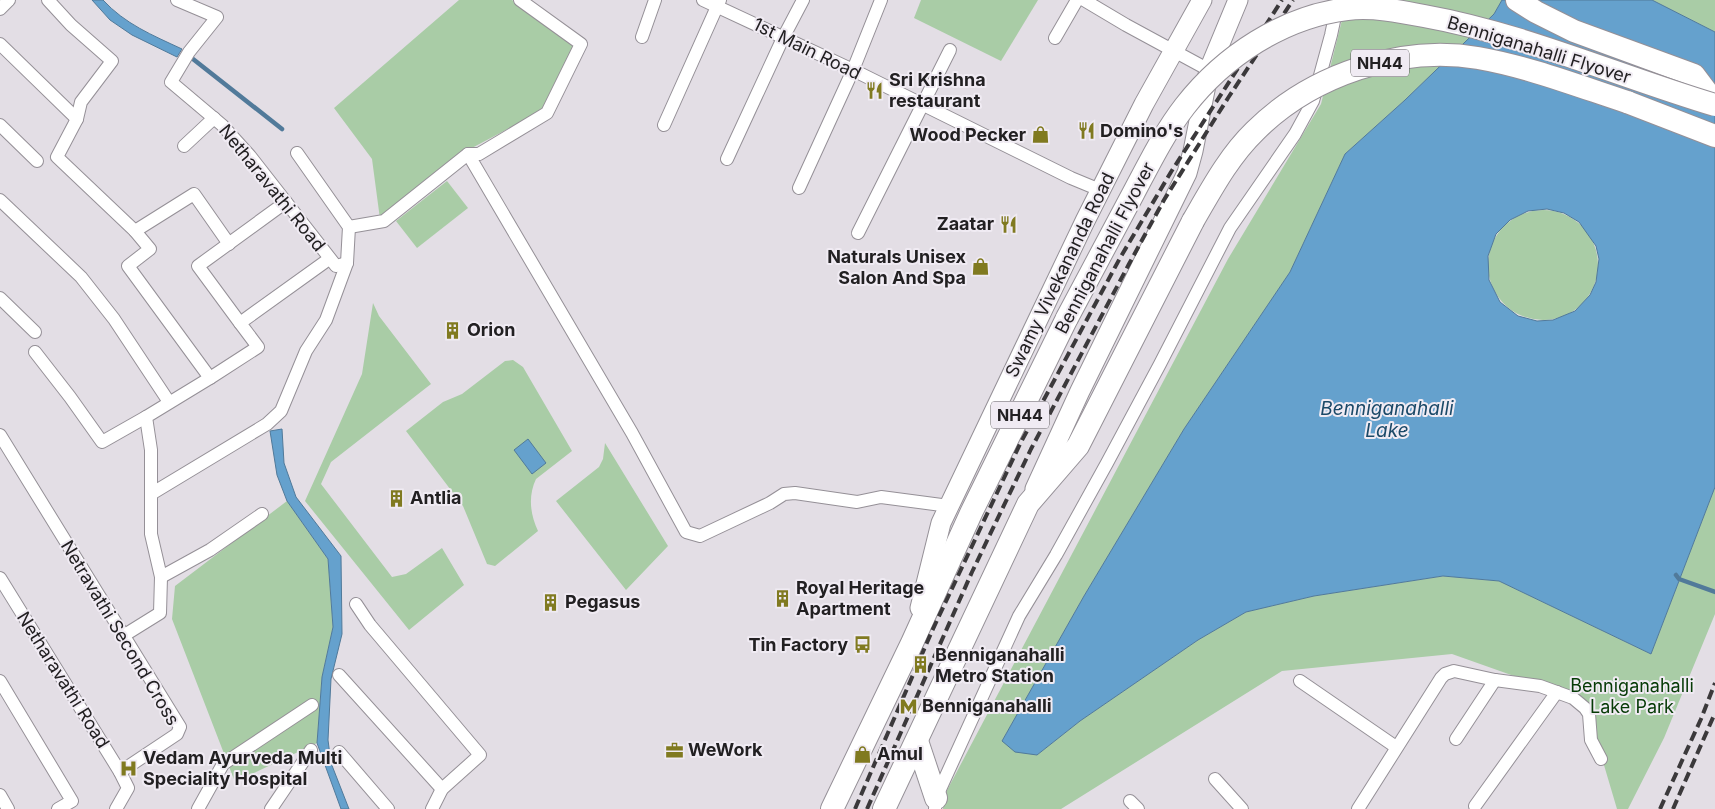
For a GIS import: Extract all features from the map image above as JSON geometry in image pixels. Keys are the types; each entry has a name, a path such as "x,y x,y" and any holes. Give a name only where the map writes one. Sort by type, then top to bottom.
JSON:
{"highway":[{"path":"1517,0 1574,31 1694,75 1715,104"},
{"name":"Benniganahalli Flyover","path":"912,643 972,511 1067,318 1164,136 1185,106 1203,85 1227,62 1251,44 1313,16 1348,9 1380,9 1464,23 1579,59 1658,88 1715,104"},
{"name":"Benniganahalli Flyover","path":"1028,504 1078,446 1193,221 1224,168 1254,131 1283,106 1316,86 1353,70 1393,60 1434,56 1477,58 1529,70 1627,102 1715,136"},
{"name":"NH44","path":"884,809 1028,504"},
{"name":"NH44","path":"832,809 912,643"},
{"path":"917,741 935,804"}],"main road":[{"name":"Swamy Vivekananda Road","path":"912,643 941,524 949,506 1100,190 1144,104 1202,0"},
{"path":"1028,504 1080,391 1187,173 1209,70 1238,0"}],"street":[{"path":"0,9 9,0"},
{"path":"48,0 71,26 112,61 81,102 77,119 57,157 134,231 150,249 128,266 210,378"},
{"name":"Netharavathi Road","path":"177,0 217,17 189,52 171,82 214,118 250,156 329,259"},
{"path":"349,227 384,221 468,154 479,154 547,113 581,44 520,0"},
{"path":"642,37 655,0"},
{"name":"1st Main Road","path":"703,0 718,3 783,38 853,70 922,106 1071,178 1100,190"},
{"path":"727,159 783,38 803,0"},
{"path":"798,188 853,70 881,0"},
{"path":"1055,38 1077,0"},
{"path":"1084,0 1209,70"},
{"path":"935,804 1019,616 1056,555 1111,455 1230,228 1294,134 1313,101 1331,35 1338,0"},
{"path":"664,126 718,3"},
{"path":"0,44 77,119"},
{"path":"858,233 950,50"},
{"path":"184,146 214,118"},
{"path":"0,125 38,161"},
{"path":"151,494 267,424 280,411 306,351 326,320 347,263 349,227 297,153"},
{"path":"468,154 632,433 686,532 700,536 770,503 784,494 795,493 857,502 881,497 949,506"},
{"path":"134,231 194,194 229,244"},
{"path":"0,200 81,277 114,319 169,402"},
{"path":"35,352 102,442 146,417 258,347 198,266 286,202"},
{"path":"240,323 329,259 336,266 347,263"},
{"path":"0,298 36,332"},
{"path":"123,636 160,613 161,577 151,534 151,450 146,417"},
{"name":"Netravathi Second Cross","path":"0,435 180,727 177,734 120,772"},
{"path":"161,577 210,550 262,514"},
{"name":"Netharavathi Road","path":"0,578 120,772 128,788 116,809"},
{"path":"356,604 370,625 480,755 442,789 432,809"},
{"path":"1358,809 1376,783 1396,747 1445,674 1454,671 1496,680 1540,686 1573,698 1589,714 1591,740 1601,759"},
{"path":"339,675 442,789"},
{"path":"1456,739 1496,680"},
{"path":"0,681 72,801 58,809"},
{"path":"1300,681 1396,747"},
{"path":"1475,806 1557,692"},
{"path":"198,809 224,764 312,704"},
{"path":"272,809 311,750"},
{"path":"339,752 388,809"},
{"path":"1216,779 1242,809"},
{"path":"0,795 8,809"}],"green space":[{"path":"459,0 512,0 576,47 543,110 470,149 380,219 372,159 334,108"},
{"path":"921,0 1038,0 1001,61 914,18"},
{"name":"Benniganahalli Lake Park","path":"1347,0 1502,0 1494,14 1405,100 1345,154 1290,272 1184,429 1084,596 1002,741 1037,755 1080,721 1198,640 1246,612 1314,596 1444,576 1499,581 1651,654 1715,487 1715,614 1664,738 1628,809 1617,809 1585,701 1452,654 1282,671 1061,809 943,809 944,796 1228,259 1321,104"},
{"path":"1652,0 1715,0 1715,32"},
{"path":"447,181 468,208 417,248 396,221"},
{"path":"1543,210 1564,214 1582,226 1594,244 1598,265 1594,286 1582,304 1564,316 1543,320 1522,316 1504,304 1492,286 1488,265 1492,244 1504,226 1522,214"},
{"path":"373,303 379,316 431,384 331,462 321,484 392,577 406,574 442,548 464,585 409,630 305,501 362,374"},
{"path":"513,360 523,367 572,451 536,479 533,485 531,505 538,531 495,566 487,564 463,506 406,431 443,402 462,394 505,361"},
{"path":"605,443 668,546 626,590 556,501 599,467 603,459"},
{"path":"287,501 328,559 333,627 322,677 317,743 235,782 172,619 175,586"}],"water":[{"path":"92,0 103,0 120,16 150,34 182,49 177,57 132,35 110,20"},
{"name":"Benniganahalli Lake","path":"1502,0 1652,0 1715,32 1715,487 1651,654 1499,581 1443,576 1314,596 1246,612 1198,640 1080,721 1037,755 1015,752 1002,741 1084,596 1184,429 1290,272 1345,154 1405,100 1494,14","holes":["1547,209 1564,213 1579,222 1596,246 1599,259 1596,282 1590,295 1575,311 1553,320 1537,321 1518,316 1500,302 1489,280 1488,256 1496,234 1510,220 1528,211"]},
{"path":"282,429 284,463 296,497 341,556 342,634 331,679 328,740 331,763 349,809 341,809 317,743 322,677 333,627 328,559 287,501 277,475 270,431"},
{"path":"528,439 546,463 532,474 514,450"}],"waterway":[{"path":"193,59 282,129"},
{"path":"1676,575 1679,579 1715,592"}],"railway":[{"path":"855,809 932,631 1020,444 1120,258 1171,172 1282,0"},
{"path":"867,809 972,572 1031,449 1164,200 1228,98 1293,0"},
{"path":"1660,809 1701,719 1715,683"},
{"path":"1673,809 1715,713"}],"place":[{"name":"Sri Krishna restaurant","path":"875,90"},
{"name":"Domino's","path":"1086,131"},
{"name":"Wood Pecker","path":"1040,135"},
{"name":"Zaatar","path":"1008,224"},
{"name":"Naturals Unisex Salon And Spa","path":"980,267"},
{"name":"Orion","path":"453,330"},
{"name":"Antlia","path":"396,498"},
{"name":"Royal Heritage Apartment","path":"782,598"},
{"name":"Pegasus","path":"551,602"},
{"name":"Tin Factory","path":"862,645"},
{"name":"Benniganahalli Metro Station","path":"921,665"},
{"name":"Benniganahalli","path":"908,706"},
{"name":"WeWork","path":"674,750"},
{"name":"Amul","path":"863,754"},
{"name":"Vedam Ayurveda Multi Speciality Hospital","path":"129,768"}]}
